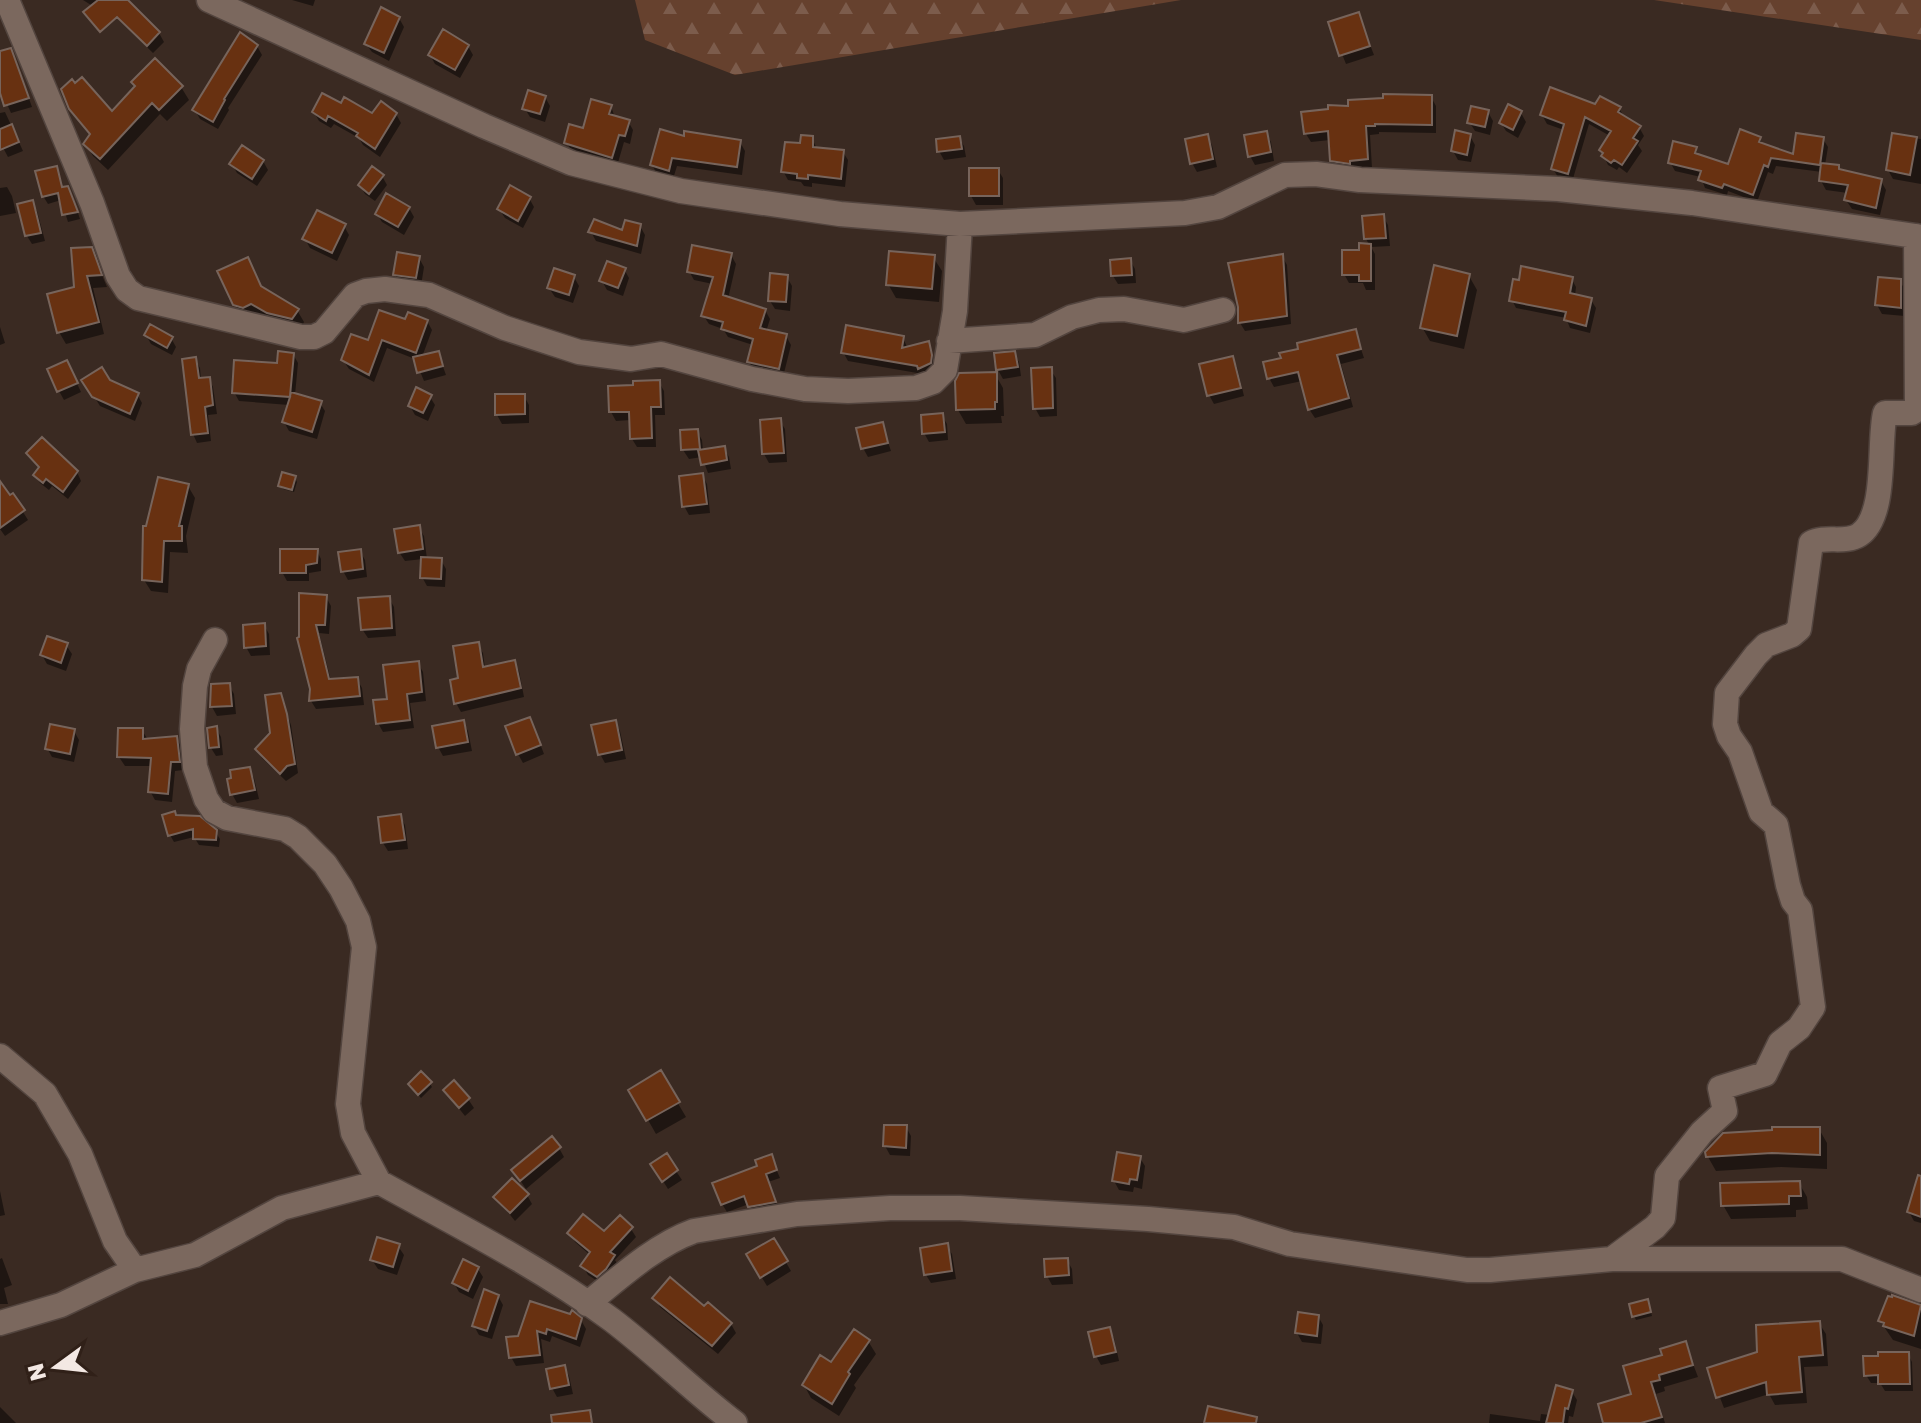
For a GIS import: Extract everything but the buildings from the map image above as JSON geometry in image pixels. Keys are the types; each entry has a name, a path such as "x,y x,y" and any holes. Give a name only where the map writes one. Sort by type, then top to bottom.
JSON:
{"street":[{"path":"7,0 81,176 118,276 127,290 138,298 301,337 324,332 355,295 385,289 429,295 479,318 579,352 631,359 661,354 752,379 819,389 916,388 933,382 945,370 955,311 960,224"},
{"path":"209,0 571,163 681,191 767,205 960,224 1185,213 1218,207 1285,175 1316,174 1360,180 1558,189 1692,203 1918,236 1917,409 1912,413 1885,413 1878,494 1864,530 1857,537 1811,543 1799,629 1766,645 1727,693 1725,724 1729,736 1740,752 1761,812 1776,825 1788,885 1793,901 1800,910 1813,1007 1799,1028 1780,1043 1765,1074 1720,1088 1725,1111 1702,1132 1667,1176 1663,1218 1612,1259"},
{"path":"949,341 1035,335 1072,317 1099,310 1124,309 1184,320 1223,310"},
{"path":"215,640 199,669 195,686 192,729 195,767 206,799 214,811 227,818 285,829 298,837 325,864 358,921 364,947 348,1104 353,1133 379,1182 501,1250 587,1304 612,1321 735,1423"},
{"path":"0,1056 45,1094 80,1154 115,1241 135,1270"},
{"path":"0,1323 61,1305 135,1270 195,1255 282,1208 379,1182"},
{"path":"587,1304 643,1261 680,1236 694,1231 797,1214 890,1208 1020,1211 1234,1227 1290,1244 1467,1270 1612,1259 1842,1259 1921,1290"}],"green space":[{"path":"635,0 1181,0 735,75 645,40"},
{"path":"1654,0 1921,0 1921,40"}]}
